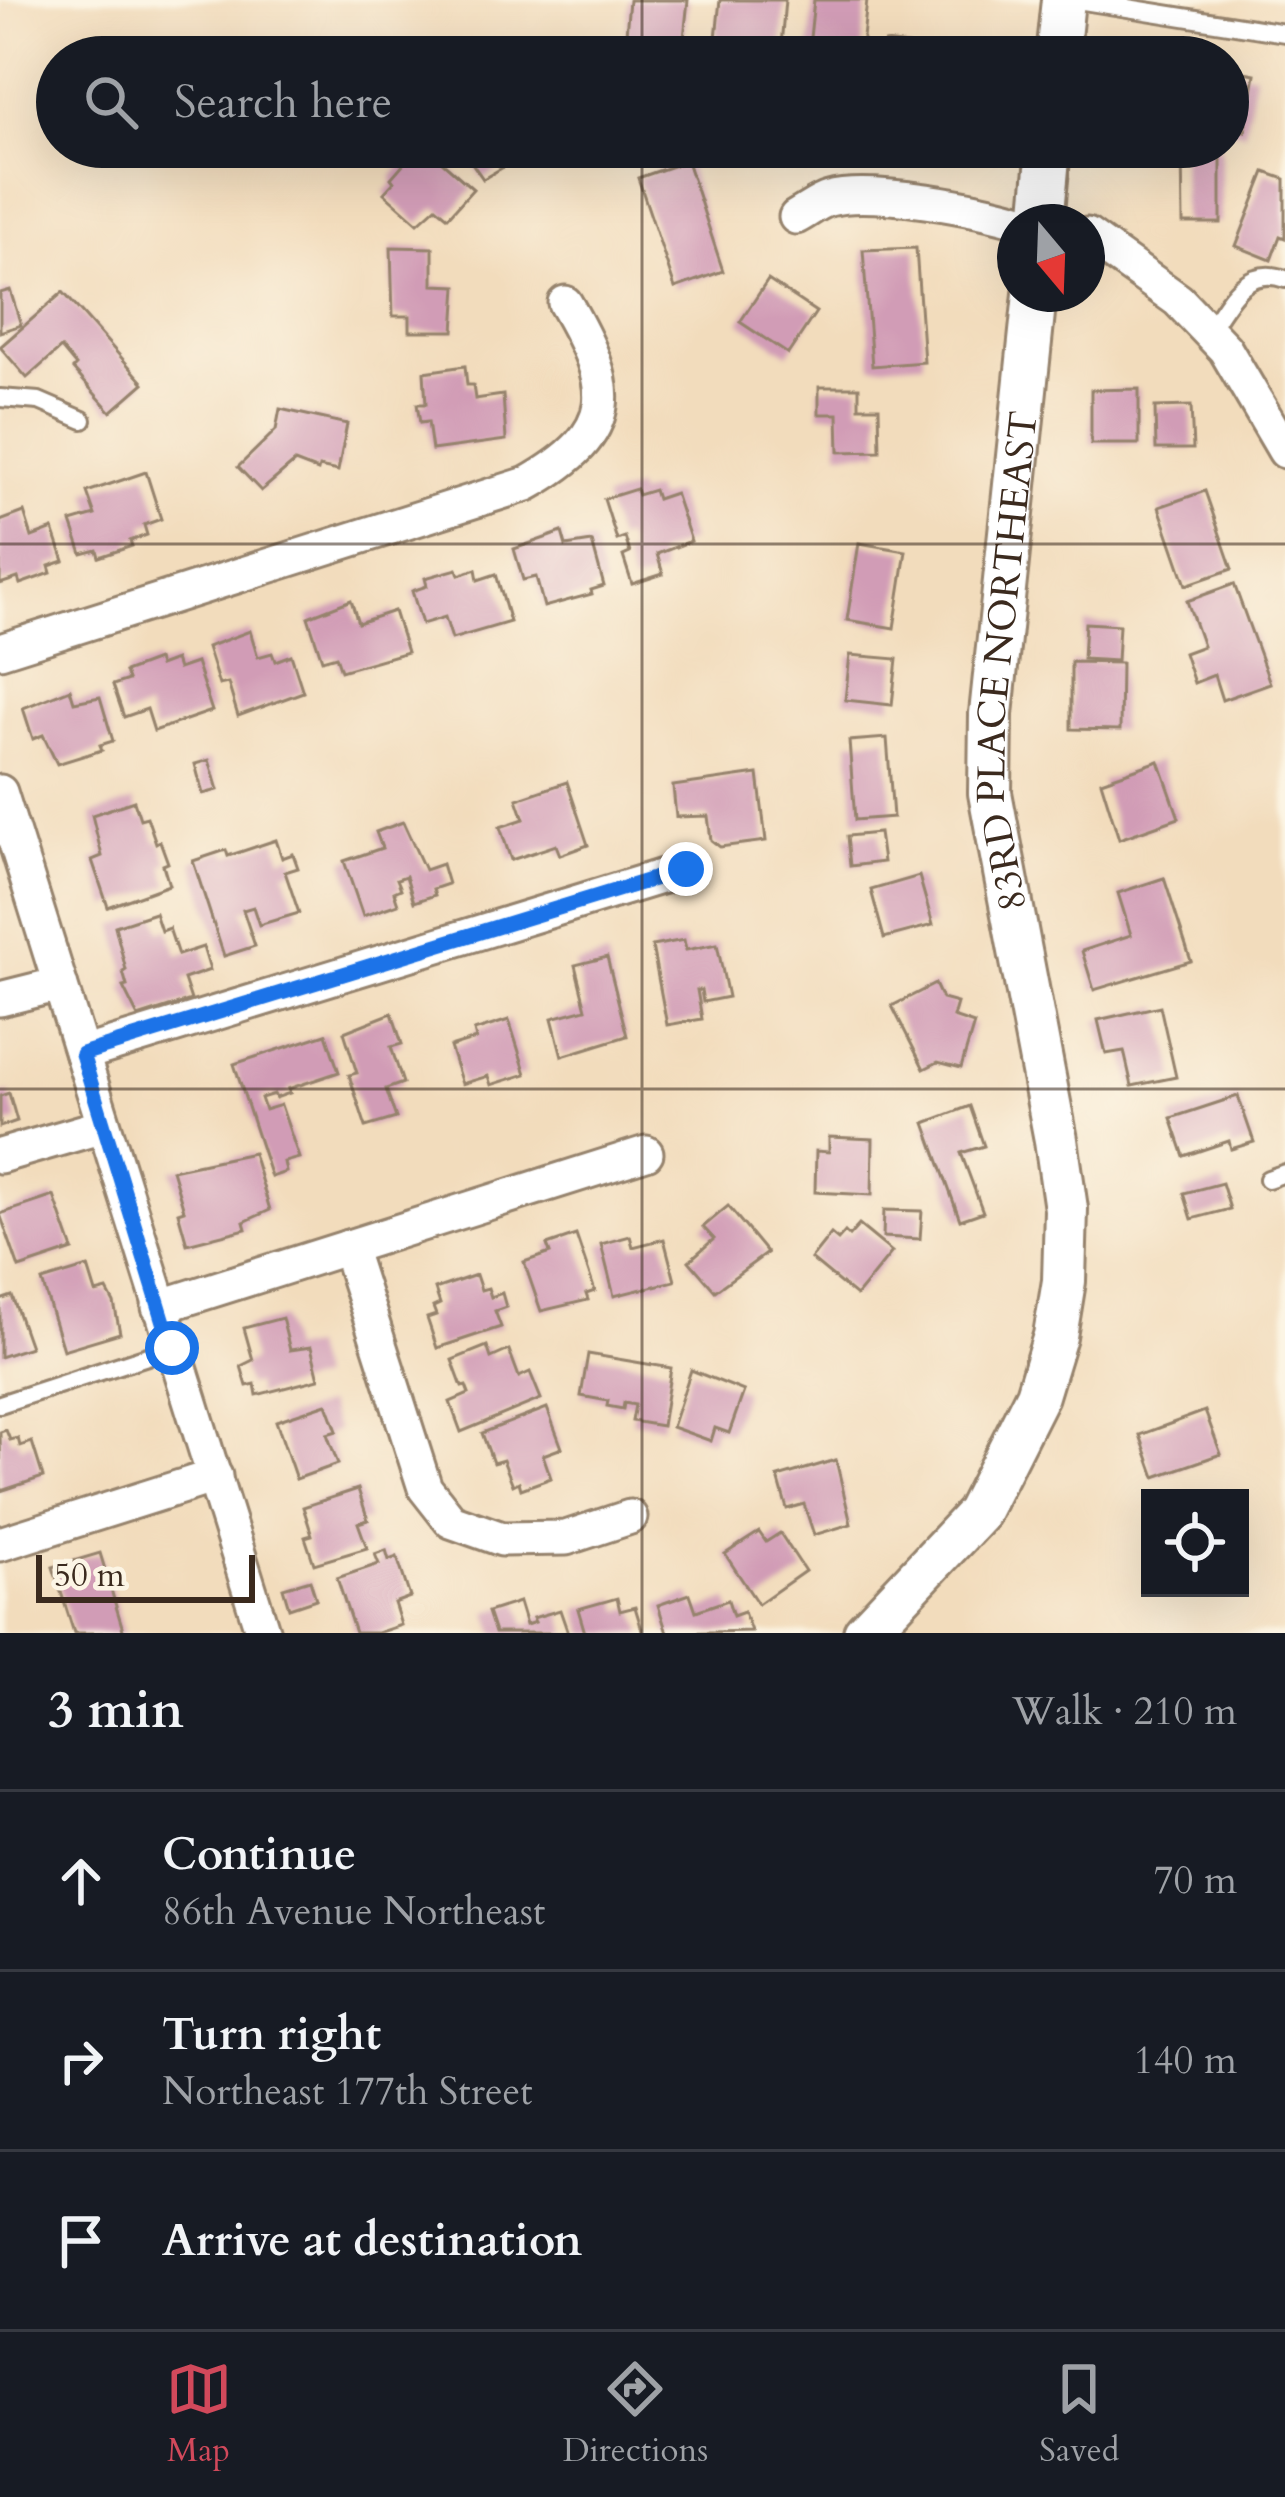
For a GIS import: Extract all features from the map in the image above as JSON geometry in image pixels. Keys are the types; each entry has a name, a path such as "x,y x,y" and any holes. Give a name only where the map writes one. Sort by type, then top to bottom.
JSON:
{"street":[{"path":"1059,36 1063,0"},
{"path":"1046,204 1048,168"},
{"path":"796,217 829,199 871,197 997,211"},
{"path":"1105,248 1178,300 1225,349 1285,451"},
{"path":"0,651 527,484 564,463 587,438 600,413 602,389 593,352 565,303"},
{"name":"83RD PLACE NORTHEAST","path":"865,1633 977,1514 1036,1395 1055,1336 1064,1281 1066,1209 990,793 991,714 1033,312"},
{"path":"0,792 262,1633"},
{"path":"82,1054 686,869"},
{"path":"0,999 60,984"},
{"path":"0,1156 104,1126"},
{"path":"159,1307 646,1153"},
{"path":"348,1247 424,1488 451,1521 502,1540 566,1538 630,1517"},
{"path":"0,1544 215,1476"}],"lane":[{"path":"1077,0 1285,33"},
{"path":"1208,332 1244,282 1274,274 1285,279"},
{"path":"0,398 39,400 83,420"},
{"path":"0,1404 172,1348"}],"building":[{"path":"629,0 688,0 684,36 626,36"},
{"path":"720,0 785,0 782,36 716,36"},
{"path":"814,0 867,0 863,36 810,36"},
{"path":"1249,73 1255,74 1249,109"},
{"path":"400,168 449,168 473,189 448,217 436,207 418,223 384,193 394,182 391,178"},
{"path":"475,168 502,168 483,179"},
{"path":"667,168 689,168 723,271 675,288 638,178"},
{"path":"1182,168 1221,168 1221,223 1183,223"},
{"path":"1265,172 1285,179 1285,238 1280,236 1271,260 1236,246"},
{"path":"391,247 433,248 433,285 457,286 454,331 410,331 410,316 393,316"},
{"path":"916,248 924,362 872,366 863,250"},
{"path":"768,280 816,312 788,354 740,322"},
{"path":"10,290 21,325 0,332 0,293"},
{"path":"63,292 144,383 111,412 61,348 27,378 0,347"},
{"path":"465,366 475,399 503,395 506,440 432,450 428,422 420,423 417,404 426,404 424,372"},
{"path":"819,387 859,387 859,407 879,407 880,451 839,452 838,414 819,414"},
{"path":"1139,389 1139,444 1091,444 1091,390"},
{"path":"1191,406 1193,449 1156,449 1155,407"},
{"path":"280,409 347,424 338,471 319,467 318,471 295,462 261,491 238,467 276,430"},
{"path":"146,472 161,519 144,525 147,535 130,541 132,546 99,557 97,550 82,554 71,522 95,515 87,492"},
{"path":"636,489 638,495 654,490 657,499 675,493 691,541 657,554 663,574 632,584 623,556 630,553 625,537 617,540 604,499"},
{"path":"1205,491 1232,569 1186,585 1159,507"},
{"path":"24,512 32,537 53,529 64,561 49,566 51,573 20,584 18,578 0,584 0,521"},
{"path":"562,532 566,546 592,542 604,586 544,607 536,577 523,580 514,549"},
{"path":"859,543 906,551 894,628 847,620"},
{"path":"457,569 459,575 476,569 478,580 496,574 510,622 452,639 445,617 422,624 412,591 427,586 425,578"},
{"path":"1234,584 1270,683 1222,700 1214,675 1194,683 1184,653 1203,646 1187,601"},
{"path":"351,600 358,623 394,611 407,652 341,671 336,656 322,660 308,617"},
{"path":"1085,623 1119,625 1117,661 1083,659"},
{"path":"250,631 258,657 272,653 275,661 291,655 303,692 238,716 228,683 219,685 207,647"},
{"path":"850,655 897,659 892,705 845,700"},
{"path":"157,660 159,666 175,660 178,669 196,663 212,711 154,731 147,709 124,717 113,685 128,680 125,672"},
{"path":"1071,662 1121,663 1120,730 1071,729"},
{"path":"70,689 74,702 100,697 113,741 100,745 102,750 57,764 43,735 33,739 23,708"},
{"path":"887,738 893,817 855,820 849,741"},
{"path":"209,760 218,790 203,794 195,764"},
{"path":"1159,761 1179,818 1119,839 1101,781"},
{"path":"758,774 766,841 720,847 711,840 708,816 676,817 673,786"},
{"path":"567,782 588,845 560,855 556,845 511,860 500,827 524,819 517,799"},
{"path":"134,801 140,819 147,817 156,843 160,841 169,885 108,907 92,860 102,856 92,815"},
{"path":"403,822 425,870 442,864 448,884 433,889 435,895 414,902 406,876 397,879 398,904 363,916 344,861 382,848 376,832"},
{"path":"879,833 883,862 850,866 847,836"},
{"path":"276,840 282,858 293,854 298,868 285,872 299,913 259,925 253,907 243,910 255,946 224,956 193,861 226,850 228,856"},
{"path":"919,876 933,925 884,938 871,890"},
{"path":"1164,878 1191,961 1094,990 1082,951 1131,935 1118,893"},
{"path":"155,913 161,931 169,928 178,955 203,947 210,970 184,979 191,1000 138,1017 123,987 127,986 126,970 115,926"},
{"path":"684,940 686,950 717,944 728,997 703,1002 697,990 702,1019 667,1025 652,946"},
{"path":"607,957 627,1036 562,1056 552,1018 586,1009 575,965"},
{"path":"935,984 942,999 957,1003 953,1017 974,1024 961,1068 938,1062 924,1069 892,1006"},
{"path":"1160,1006 1176,1077 1132,1086 1124,1051 1106,1054 1098,1020"},
{"path":"392,1013 402,1044 391,1047 403,1083 386,1089 396,1118 366,1127 349,1075 357,1073 344,1032"},
{"path":"509,1020 526,1074 491,1085 488,1076 462,1084 450,1047 476,1039 474,1031"},
{"path":"326,1034 339,1072 288,1089 290,1093 276,1098 274,1094 261,1098 265,1110 281,1105 299,1158 284,1162 286,1172 271,1177 234,1064"},
{"path":"9,1093 17,1121 0,1127 0,1096"},
{"path":"1238,1096 1254,1142 1231,1149 1229,1141 1184,1156 1171,1118"},
{"path":"970,1106 984,1146 961,1153 983,1212 960,1220 925,1123"},
{"path":"829,1137 873,1139 872,1195 815,1192 816,1151 829,1152"},
{"path":"253,1153 270,1210 244,1222 246,1229 187,1244 178,1212 184,1210 172,1170"},
{"path":"1222,1183 1230,1209 1192,1219 1184,1193"},
{"path":"54,1196 73,1250 19,1268 0,1214"},
{"path":"728,1206 767,1253 715,1291 689,1261 714,1239 703,1227"},
{"path":"884,1210 922,1211 920,1239 883,1237"},
{"path":"859,1225 892,1252 856,1296 811,1259 831,1234 838,1240"},
{"path":"576,1235 595,1291 586,1294 588,1300 541,1311 524,1262 550,1253 547,1245"},
{"path":"630,1236 633,1247 664,1239 675,1281 614,1296 601,1244"},
{"path":"88,1267 96,1293 107,1290 114,1303 120,1333 63,1350 42,1281"},
{"path":"476,1275 481,1290 488,1288 491,1297 502,1293 506,1307 495,1311 501,1327 437,1348 427,1318 436,1315 433,1307 440,1304 435,1289"},
{"path":"12,1296 30,1347 0,1357 0,1300"},
{"path":"282,1318 290,1350 311,1347 319,1379 257,1395 255,1384 247,1386 241,1366 253,1360 244,1328"},
{"path":"487,1346 491,1358 509,1350 519,1377 530,1372 541,1399 461,1432 450,1402 469,1394 452,1360"},
{"path":"588,1354 671,1368 662,1426 632,1421 635,1405 624,1403 623,1409 581,1396"},
{"path":"691,1370 744,1391 729,1433 715,1428 711,1441 672,1427"},
{"path":"327,1404 337,1431 327,1434 338,1464 296,1479 276,1421"},
{"path":"547,1408 562,1448 543,1455 551,1478 521,1489 519,1482 513,1485 503,1460 493,1463 482,1433"},
{"path":"1205,1411 1221,1454 1155,1477 1140,1435"},
{"path":"6,1430 10,1440 18,1438 20,1446 32,1442 43,1477 1,1491 0,1432"},
{"path":"836,1460 851,1524 814,1535 804,1504 787,1509 778,1477"},
{"path":"358,1489 368,1520 358,1523 367,1548 314,1564 305,1537 312,1535 303,1507"},
{"path":"759,1532 766,1542 780,1533 805,1571 758,1604 725,1554"},
{"path":"386,1550 389,1560 397,1557 410,1597 394,1603 401,1625 377,1633 355,1633 337,1578 379,1564 375,1554"},
{"path":"100,1553 124,1633 74,1633 53,1567"},
{"path":"310,1580 316,1599 289,1608 283,1588"},
{"path":"690,1594 696,1611 728,1600 733,1616 744,1612 751,1631 667,1633 658,1605"},
{"path":"617,1598 620,1611 635,1607 643,1633 585,1633 578,1609"},
{"path":"519,1602 526,1625 560,1610 568,1633 495,1633 488,1612"}],"route":[{"path":"172,1348 82,1054 686,869"}]}
